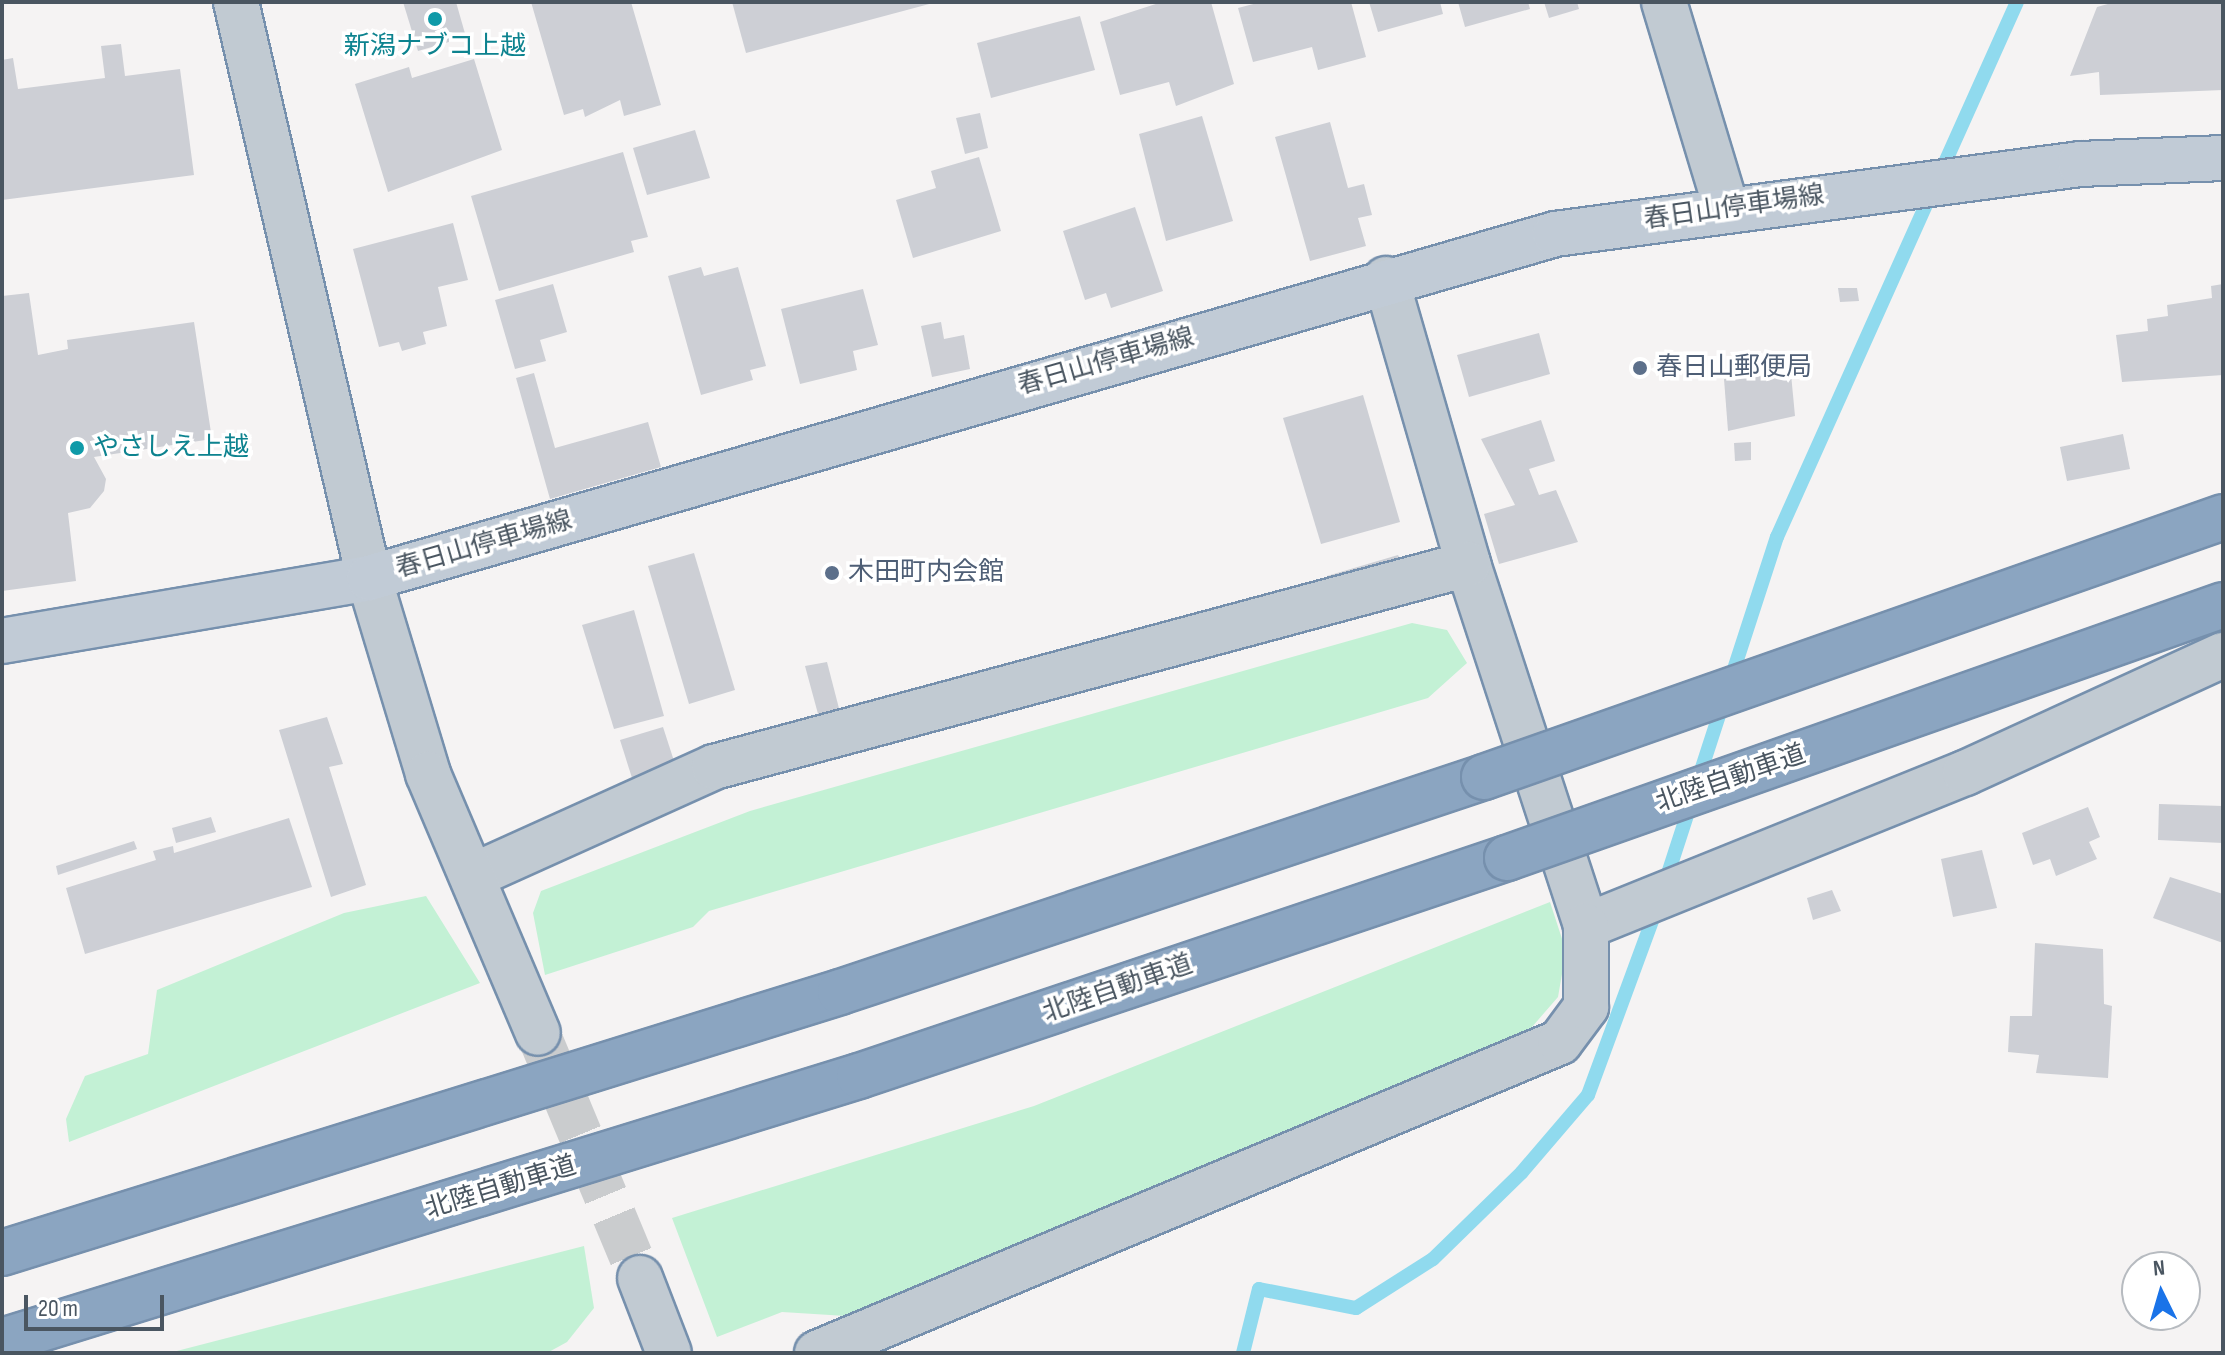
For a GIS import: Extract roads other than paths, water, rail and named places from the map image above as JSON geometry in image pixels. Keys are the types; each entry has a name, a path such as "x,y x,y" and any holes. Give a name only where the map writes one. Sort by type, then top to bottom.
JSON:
{"highway":[{"path":"2,1253 840,992 1484,777 2223,517"},
{"name":"北陸自動車道","path":"2,1341 859,1076 1507,858 2223,605"}],"main road":[{"name":"春日山停車場線","path":"2,641 369,578 1386,279 1555,234 1726,208 2080,164 2223,158"}],"street":[{"path":"236,2 369,578 428,774 475,875 538,1033"},
{"path":"1664,2 1726,208"},
{"path":"817,1353 1560,1042 1586,1007 1586,926 1468,564 1386,279"},
{"path":"475,875 714,767 1468,564"},
{"path":"1586,926 1965,773 2223,655"},
{"path":"640,1278 669,1353"}],"waterway":[{"path":"1697,783 1777,537 2017,2"},
{"path":"1664,886 1691,803"},
{"path":"1243,1353 1259,1289 1356,1308 1433,1259 1522,1172 1588,1095 1658,905"}],"tunnel":[{"path":"538,1033 640,1278"}],"place":[{"name":"新潟ナブコ上越","path":"435,19"},
{"name":"春日山郵便局","path":"1640,368"},
{"name":"やさしえ上越","path":"77,448"},
{"name":"木田町内会館","path":"832,573"}]}
